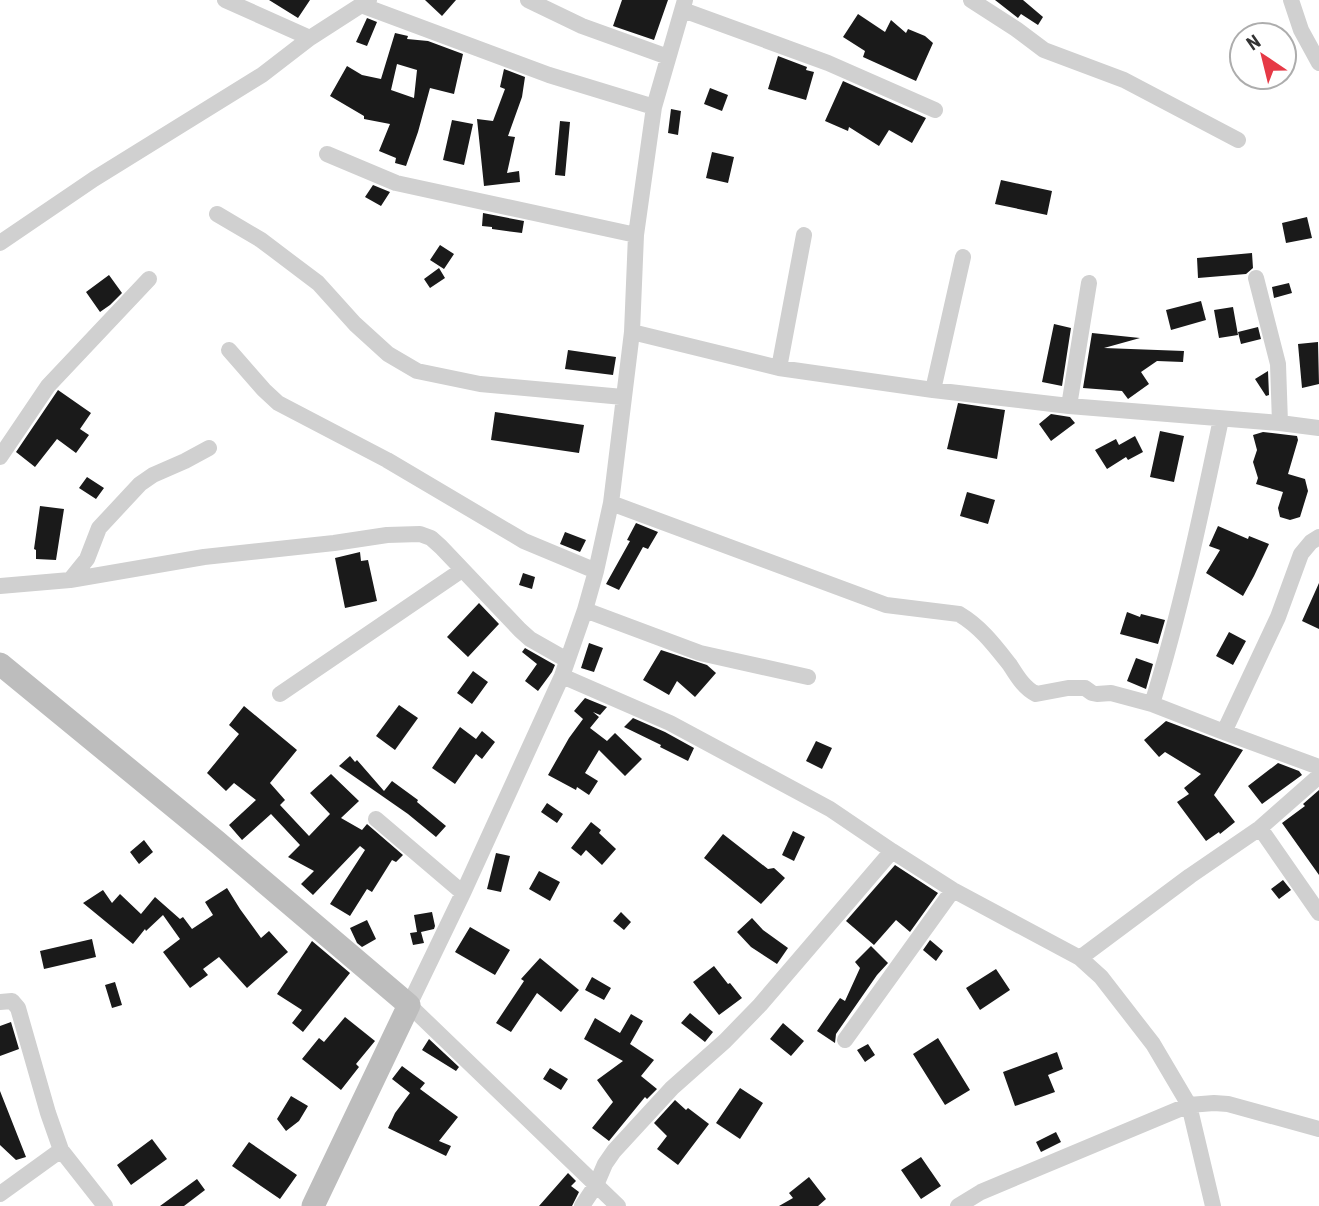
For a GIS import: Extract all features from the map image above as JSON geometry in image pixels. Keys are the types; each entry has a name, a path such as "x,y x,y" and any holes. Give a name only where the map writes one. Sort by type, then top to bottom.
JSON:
{"main road":[{"path":"0,664 216,841 408,1005 313,1206"}],"street":[{"path":"225,0 310,38"},
{"path":"528,0 582,26 668,57"},
{"path":"971,0 1044,50 1124,80 1238,140"},
{"path":"1291,0 1301,30 1319,63"},
{"path":"0,243 94,179 262,75 310,38 365,3 549,75 654,107"},
{"path":"618,1206 408,1005 463,893 564,668 596,571 611,503 632,332 636,235 654,107 684,5 935,110"},
{"path":"327,154 396,183 636,235"},
{"path":"217,214 261,240 318,283 355,324 388,354 417,371 480,384 623,397"},
{"path":"779,368 804,235"},
{"path":"933,390 963,257"},
{"path":"1256,278 1278,364 1280,423"},
{"path":"0,457 48,386 149,279"},
{"path":"1069,406 1089,283"},
{"path":"632,332 779,368 933,390 1069,406 1319,428"},
{"path":"229,350 278,403 387,460 524,541 596,571"},
{"path":"1152,704 1170,646 1222,419"},
{"path":"70,580 87,559 99,528 140,484 209,448"},
{"path":"611,503 886,605 960,614 989,638 1026,686 1036,694 1068,688 1085,688 1092,693 1111,693 1152,704 1319,767"},
{"path":"0,586 70,580 204,557 398,534 420,534 431,538 525,634 564,668 830,809 953,890 1080,958 1101,977 1153,1044 1189,1105 1213,1206"},
{"path":"1224,732 1278,617 1301,554 1319,537"},
{"path":"87,559 105,574"},
{"path":"280,694 462,570"},
{"path":"585,610 700,653 808,677"},
{"path":"1080,958 1260,828 1319,775"},
{"path":"376,819 463,893"},
{"path":"1260,828 1319,912"},
{"path":"582,1206 614,1151 672,1088 725,1041 760,1005 892,851"},
{"path":"845,1040 953,890"},
{"path":"0,1002 12,1001 18,1008 61,1150 105,1206"},
{"path":"958,1206 981,1192 1189,1105 1228,1104 1319,1129"},
{"path":"0,1194 61,1150"}],"building":[{"path":"269,0 310,0 298,18"},
{"path":"425,0 456,0 442,16"},
{"path":"622,0 668,0 654,40 613,26"},
{"path":"995,0 1023,0 1043,17 1038,25 1021,14 1018,18"},
{"path":"858,14 885,32 891,20 906,33 908,29 925,36 933,43 916,81 863,57 865,51 843,37"},
{"path":"367,18 377,22 367,46 356,42"},
{"path":"395,33 408,36 407,39 428,41 463,54 454,94 430,88 406,166 395,163 396,158 379,151 390,124 364,119 364,116 330,96 347,66 362,75 381,79","holes":["397,64 417,70 414,98 391,90"]},
{"path":"778,56 814,72 806,100 768,89"},
{"path":"504,69 525,77 522,97 508,136 515,137 507,173 519,171 520,182 484,186 477,119 493,121 505,89 500,87"},
{"path":"843,81 926,118 912,143 889,130 879,146 849,127 848,131 825,121"},
{"path":"710,88 728,95 722,111 704,104"},
{"path":"671,109 681,111 678,135 668,133"},
{"path":"452,120 473,124 464,165 443,160"},
{"path":"560,121 570,122 565,176 555,175"},
{"path":"712,152 734,157 728,183 706,178"},
{"path":"1001,180 1052,191 1047,215 995,204"},
{"path":"373,185 390,192 381,206 365,197"},
{"path":"483,213 524,221 522,233 482,226"},
{"path":"1307,217 1312,238 1286,243 1282,223"},
{"path":"440,245 454,254 444,269 430,260"},
{"path":"1252,253 1253,268 1246,274 1198,278 1197,258"},
{"path":"439,268 445,278 430,288 424,279"},
{"path":"109,275 122,293 100,312 86,292"},
{"path":"1289,283 1292,293 1274,298 1272,287"},
{"path":"1201,301 1206,320 1171,330 1166,310"},
{"path":"1233,307 1238,335 1219,338 1214,310"},
{"path":"1054,324 1071,328 1062,386 1042,382"},
{"path":"1258,327 1261,339 1241,344 1238,332"},
{"path":"1092,333 1140,338 1104,348 1184,351 1183,362 1157,361 1141,372 1149,384 1128,399 1122,391 1083,388"},
{"path":"1318,342 1319,384 1302,388 1298,344"},
{"path":"568,350 616,357 613,375 565,369"},
{"path":"1268,371 1269,395 1266,396 1255,379"},
{"path":"58,390 91,413 80,429 89,435 76,453 57,439 35,467 16,452"},
{"path":"958,403 1005,410 997,459 947,449"},
{"path":"495,412 584,425 579,453 491,440"},
{"path":"1051,414 1070,417 1075,423 1051,441 1039,424"},
{"path":"1160,431 1184,436 1174,482 1150,477"},
{"path":"1263,432 1297,436 1288,474 1305,479 1308,491 1300,517 1290,520 1280,517 1278,508 1283,492 1256,484 1258,478 1253,462 1257,450 1253,435"},
{"path":"1135,436 1143,452 1128,460 1126,457 1107,469 1095,450 1116,439 1119,445"},
{"path":"87,477 104,488 96,499 79,488"},
{"path":"967,492 995,500 988,524 960,516"},
{"path":"40,506 64,509 56,560 36,559 34,549"},
{"path":"636,523 658,532 648,549 643,547 619,590 606,584 630,541 627,540"},
{"path":"1218,526 1248,539 1249,536 1269,544 1243,596 1206,573 1220,550 1209,546"},
{"path":"565,532 586,540 580,552 560,544"},
{"path":"360,552 361,561 368,560 377,601 345,608 335,558"},
{"path":"523,573 535,577 532,589 519,585"},
{"path":"1319,583 1319,629 1302,621"},
{"path":"479,603 499,624 468,657 447,637"},
{"path":"1127,612 1140,617 1141,614 1165,620 1158,644 1120,634"},
{"path":"1229,632 1246,641 1233,665 1216,656"},
{"path":"589,643 603,648 594,672 581,668"},
{"path":"525,648 555,665 538,691 525,681 537,664 522,652"},
{"path":"661,650 707,665 716,673 695,697 677,681 669,695 643,680"},
{"path":"1136,658 1153,664 1146,689 1127,681"},
{"path":"473,671 488,682 472,704 457,693"},
{"path":"585,698 607,707 600,715 593,712 599,717 590,728 607,741 615,733 642,759 625,776 599,750 585,773 598,781 589,795 548,775 583,719 574,711"},
{"path":"399,705 418,718 395,750 376,736"},
{"path":"244,706 297,750 270,783 285,800 280,805 309,836 330,814 310,793 331,774 359,801 341,818 362,830 367,824 403,855 396,862 392,860 372,892 367,889 350,916 330,904 365,850 360,846 313,895 301,884 314,871 288,857 300,845 271,814 242,840 229,825 256,800 234,783 226,791 207,773 239,734 229,725"},
{"path":"633,718 694,748 688,761 624,727"},
{"path":"1166,721 1243,750 1214,795 1235,822 1206,841 1177,802 1189,794 1184,788 1201,774 1165,752 1159,757 1144,740"},
{"path":"460,727 476,739 482,731 495,742 482,759 476,754 455,784 432,768"},
{"path":"816,741 832,748 822,769 806,761"},
{"path":"350,756 355,762 357,760 384,791 392,781 446,826 436,837 339,766"},
{"path":"1278,763 1299,771 1302,775 1262,804 1248,786"},
{"path":"1319,790 1319,875 1282,823 1305,806 1303,804"},
{"path":"547,803 563,814 557,823 541,812"},
{"path":"591,822 616,849 602,865 586,850 581,856 571,848"},
{"path":"793,831 805,837 794,861 782,855"},
{"path":"723,834 768,869 774,868 785,878 761,904 704,858"},
{"path":"144,840 153,852 139,864 130,852"},
{"path":"496,853 510,856 501,892 487,889"},
{"path":"895,865 938,893 910,932 896,920 874,945 846,921"},
{"path":"539,871 560,882 550,901 529,889"},
{"path":"1283,880 1291,890 1279,899 1271,889"},
{"path":"227,888 261,938 269,931 288,952 247,988 219,957 203,969 208,975 190,988 163,952 180,939 163,915 146,931 145,929 133,944 83,903 103,890 112,903 120,894 141,914 155,897 180,919 183,917 192,929 213,915 205,902"},
{"path":"432,912 434,929 421,932 424,943 413,945 410,933 417,932 414,915"},
{"path":"621,912 631,922 624,930 613,921"},
{"path":"752,918 763,930 788,948 777,964 751,947 737,932"},
{"path":"367,920 376,939 362,947 350,928"},
{"path":"470,927 510,950 495,975 455,952"},
{"path":"92,939 96,957 44,969 40,951"},
{"path":"930,940 943,951 936,961 923,950"},
{"path":"312,941 350,973 303,1032 292,1023 302,1010 277,994"},
{"path":"871,946 888,963 836,1034 835,1043 817,1031 840,998 845,1001 860,968 855,962"},
{"path":"540,958 579,990 561,1012 537,993 511,1032 496,1023 524,981 521,979"},
{"path":"714,966 742,998 719,1015 693,982"},
{"path":"996,969 1010,990 980,1010 966,988"},
{"path":"592,977 611,988 604,1000 585,990"},
{"path":"115,982 122,1005 112,1008 105,985"},
{"path":"690,1013 713,1032 705,1042 681,1023"},
{"path":"631,1014 643,1021 630,1044 654,1060 641,1076 657,1089 647,1099 645,1097 609,1141 592,1128 613,1102 597,1080 623,1061 584,1039 595,1018 620,1033"},
{"path":"345,1017 375,1041 356,1064 359,1067 341,1090 302,1059 319,1038 324,1042"},
{"path":"11,1022 19,1049 0,1056 0,1026"},
{"path":"783,1023 804,1041 791,1056 770,1039"},
{"path":"938,1038 970,1090 945,1105 913,1054"},
{"path":"429,1039 459,1067 456,1071 422,1050"},
{"path":"868,1044 875,1055 865,1062 857,1050"},
{"path":"1057,1052 1063,1069 1048,1075 1055,1092 1015,1106 1003,1072"},
{"path":"402,1066 425,1083 420,1089 458,1117 439,1141 451,1146 446,1156 388,1128 410,1093 392,1079"},
{"path":"550,1068 568,1079 561,1090 543,1079"},
{"path":"740,1088 763,1103 740,1139 716,1123"},
{"path":"0,1091 26,1157 16,1160 0,1145"},
{"path":"291,1096 308,1106 299,1121 286,1131 277,1119"},
{"path":"675,1100 709,1124 678,1165 657,1149 667,1136 654,1123"},
{"path":"1056,1132 1061,1142 1041,1152 1036,1142"},
{"path":"152,1139 167,1159 131,1185 117,1165"},
{"path":"249,1142 297,1175 280,1199 232,1166"},
{"path":"921,1157 941,1186 921,1199 901,1170"},
{"path":"568,1173 576,1181 571,1186 579,1192 572,1206 539,1206"},
{"path":"809,1177 826,1199 818,1206 779,1206 793,1198 789,1193"},
{"path":"197,1179 205,1190 184,1206 160,1206"}]}
